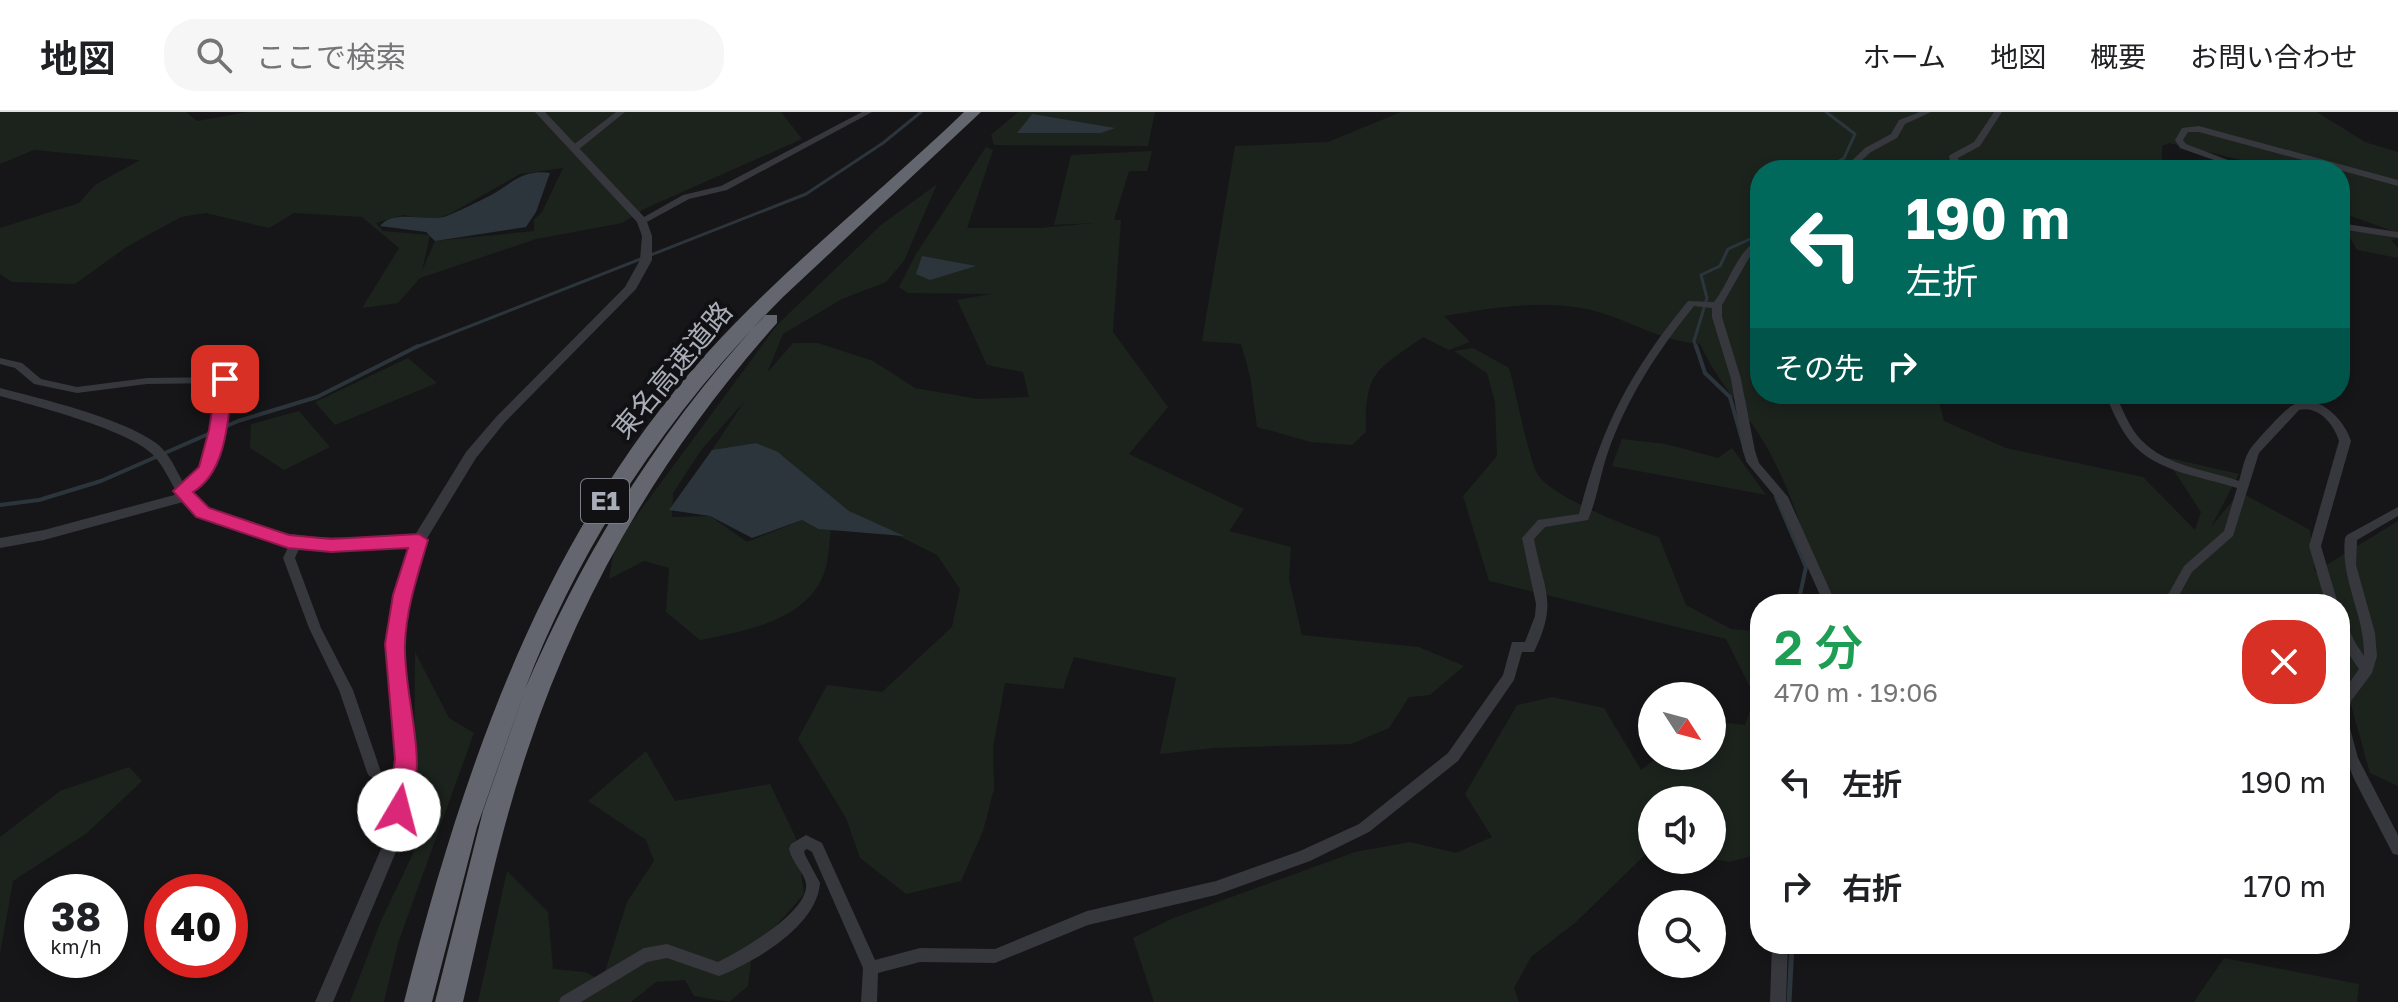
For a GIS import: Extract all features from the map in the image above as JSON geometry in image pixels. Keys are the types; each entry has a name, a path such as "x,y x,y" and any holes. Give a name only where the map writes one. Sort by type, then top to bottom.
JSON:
{"highway":[{"name":"東名高速道路","path":"418,1002 459,836 486,752 549,602 607,498 676,401 733,336 806,264 973,112"},
{"name":"東名高速道路","path":"449,1002 488,841 528,712 575,599 634,492 693,409 753,338 990,112"}],"street":[{"path":"324,1002 395,835 406,759 395,644 403,595 419,540 471,455 501,419 630,289 647,256 646,227 642,221 540,112"},
{"path":"575,148 621,112"},
{"path":"642,221 686,197 724,188 868,112"},
{"path":"1857,160 1868,150 1894,136 1902,122 1927,112"},
{"path":"1954,160 1953,157 1977,144 1998,112"},
{"path":"2222,160 2183,146 2179,140 2182,134 2185,130 2199,129 2313,160"},
{"path":"2350,170 2398,183"},
{"path":"2350,228 2398,235"},
{"path":"1709,304 1750,250"},
{"path":"871,968 920,955 995,956 1087,918 1216,888 1305,856 1364,828 1410,794 1453,757 1509,676 1517,646 1529,648 1541,625 1545,600 1528,538 1542,523 1584,517 1600,454 1623,396 1642,364 1691,303 1709,304"},
{"path":"1709,304 1717,317 1736,379 1754,464 1782,497 1826,594"},
{"path":"0,361 18,365 38,382 77,390 147,381 225,379 207,468 184,494 44,535 0,543"},
{"path":"0,392 132,436 160,454 184,494 203,513 296,542 331,545 419,540"},
{"path":"2115,404 2131,436 2147,450 2173,466 2242,486"},
{"path":"2174,594 2188,569 2229,533 2254,452 2295,408 2305,405 2327,412 2342,429 2345,441 2315,546 2328,594"},
{"path":"2350,693 2367,669 2372,651 2347,555 2351,538 2398,511"},
{"path":"296,542 289,558 315,628 346,690 374,772"},
{"path":"2350,645 2367,669"},
{"path":"2350,750 2359,775 2398,849"},
{"path":"567,1002 644,955 667,951 719,969 738,961 799,916 811,900 813,883 796,856 796,849 806,841 817,848 871,968 869,1002"},
{"path":"1778,1002 1780,954"}],"shaded area":[{"path":"0,112 186,112 197,121 248,112 781,112 802,139 646,208 622,223 536,239 420,278 398,303 362,308 399,248 362,217 294,213 269,228 206,213 181,217 128,246 75,284 12,282 0,274 0,228 79,203 95,185 140,160 34,150 0,164","holes":["563,168 542,212 534,220 534,231 435,241 422,271 430,235 383,231 376,223 403,215 428,220 448,215 520,174"]},
{"path":"1018,112 1155,112 1148,146 994,145 991,135"},
{"path":"1401,112 2317,112 2365,142 2398,152 2398,233 2350,216 2350,160 2241,160 2169,143 2162,146 2162,160 1750,160 1750,404 1940,404 1944,421 2006,448 2143,477 2195,530 2201,512 2165,457 2239,474 2211,527 2240,492 2310,530 2315,572 2398,521 2398,786 2370,773 2350,701 2350,594 1820,594 1801,527 1779,471 1762,439 1716,373 1700,344 1662,336 1605,314 1565,306 1524,305 1444,316 1470,342 1449,350 1423,337 1394,357 1376,374 1371,384 1366,432 1352,445 1311,442 1257,427 1250,376 1241,344 1202,341 1235,146 1328,142"},
{"path":"1032,114 1115,128 1101,133 1017,133"},
{"path":"986,147 993,150 967,228 1040,228 1094,223 1054,225 1071,155 1152,151 1147,171 1129,171 1114,220 1121,220 1113,332 1168,407 1129,454 1244,509 1229,531 1291,547 1289,579 1302,635 1419,647 1464,666 1430,695 1409,697 1389,728 1351,744 1214,748 1160,754 1176,678 1074,657 1063,689 1005,683 993,748 994,789 983,831 961,881 906,894 860,858 846,818 798,739 827,685 882,692 952,627 960,589 937,555 849,511 782,455 756,443 712,450 744,402 702,449 673,493 672,517 710,516 747,542 802,520 818,529 831,530 826,567 807,600 775,620 700,640 666,612 669,568 644,561 609,579 615,545 777,325 881,225 937,184 904,261 886,282 842,299 783,334 767,373 793,343 818,343 873,361 915,388 978,399 1029,397 1023,372 987,365 957,300 991,294 908,293 899,287 916,254"},
{"path":"550,173 536,212 526,227 435,241 426,232 380,226 394,218 447,216 526,175"},
{"path":"2350,231 2373,232 2398,239 2391,240 2398,248 2398,258 2357,250 2350,238"},
{"path":"922,256 976,266 930,280 916,274"},
{"path":"1473,348 1509,368 1535,468 1547,484 1594,511 1659,537 1686,605 1731,629 1750,631 1750,687 1726,639 1489,581 1463,496 1497,456 1495,402 1487,373 1454,351"},
{"path":"408,358 437,383 335,425 315,402"},
{"path":"299,411 330,447 284,470 250,448 251,424"},
{"path":"1622,439 1666,444 1718,458 1732,448 1766,495 1612,466"},
{"path":"756,443 778,452 849,511 904,536 818,529 802,520 752,538 710,516 669,510 712,450"},
{"path":"415,652 449,718 474,733 398,943 384,1002 350,1002 380,923 428,822 414,808"},
{"path":"1552,697 1604,708 1638,765 1638,770 1726,770 1726,723 1745,725 1750,711 1750,857 1726,861 1726,786 1638,786 1638,862 1576,922 1531,957 1514,988 1519,1002 1154,1002 1133,938 1171,919 1355,852 1410,842 1456,853 1492,837 1465,794 1517,705"},
{"path":"646,751 675,801 770,784 796,838 804,894 752,953 748,986 729,1002 694,996 685,980 656,982 631,1002 478,1002 507,871 548,912 553,969 585,972 602,981 627,902 654,861 646,840 588,801"},
{"path":"129,767 142,781 87,833 13,881 0,954 0,837 60,791"},
{"path":"2224,958 2359,984 2357,1002 2194,1002"}],"waterway":[{"path":"414,348 806,194 883,143 921,112"},
{"path":"1826,112 1855,134 1841,160"},
{"path":"1696,348 1694,341 1707,298 1701,275 1720,266 1728,249 1750,239"},
{"path":"414,348 418,346"},
{"path":"1696,346 1705,373 1730,397 1748,461"},
{"path":"0,505 39,500 101,481 238,421 317,397 414,348"},
{"path":"1776,497 1806,567 1800,594"},
{"path":"1789,1002 1791,954"}],"route":[{"path":"225,379 216,425 218,430 207,468 195,483 182,491 203,513 288,542 331,545 419,540 403,595 395,644 406,759 399,810"}]}
